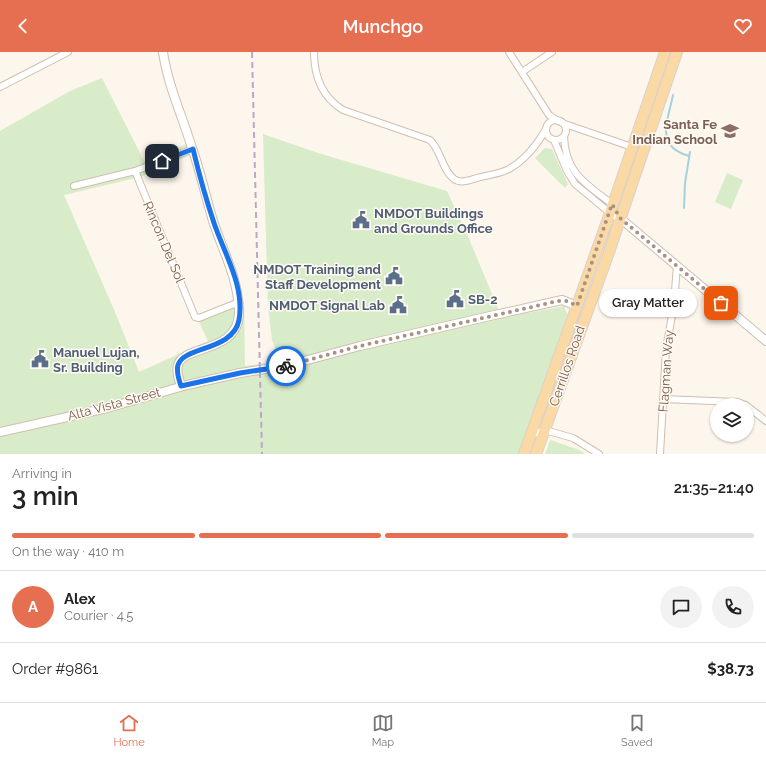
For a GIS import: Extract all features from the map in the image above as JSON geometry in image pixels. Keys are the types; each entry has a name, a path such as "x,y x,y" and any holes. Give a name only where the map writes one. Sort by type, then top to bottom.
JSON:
{"main road":[{"name":"Cerrillos Road","path":"524,454 665,52"},
{"name":"Cerrillos Road","path":"536,454 677,52"}],"street":[{"path":"0,87 68,52"},
{"path":"163,52 168,82 193,149 214,224 236,282 239,302 239,321 233,333 223,341 189,356 180,362 177,370 181,386"},
{"path":"314,52 319,83 327,98 343,110 430,140 435,145 450,175 455,180 463,182 508,170 517,164 539,141 548,126 560,122"},
{"path":"509,52 549,115 560,122 632,147"},
{"path":"522,72 552,52"},
{"path":"549,115 548,126 552,139 567,171 575,184 611,209"},
{"path":"560,122 565,128 564,134 566,155 572,170 581,180 620,218 766,341"},
{"path":"539,141 552,139 564,134 574,126"},
{"path":"74,186 135,171 193,149"},
{"name":"Rincon Del Sol","path":"135,171 195,317 199,318 239,302"},
{"name":"Flagman Way","path":"660,454 665,353 674,304 677,266"},
{"name":"Alta Vista Street","path":"0,432 107,408 181,386 240,373 285,366 360,346 558,301 568,301 577,306"},
{"path":"663,399 710,401"},
{"path":"754,411 766,421"},
{"path":"531,435 545,430 572,438 599,454"}],"green space":[{"path":"102,78 144,161 187,144 191,155 140,177 64,195 115,312 139,372 208,341 198,320 244,301 245,366 280,361 272,340 268,306 263,134 318,153 447,191 467,234 502,318 564,306 567,314 566,320 519,454 0,454 0,131 70,91"},
{"path":"545,148 552,149 568,184 565,188 535,158"},
{"path":"727,173 743,180 731,209 715,202"},
{"path":"550,440 580,450 585,454 545,454"}],"waterway":[{"path":"673,95 667,123 667,139 671,146 678,152 689,156"},
{"path":"684,208 685,183 690,152"}],"railway":[{"path":"252,52 262,454"}],"way so far":[{"path":"286,366 360,346 464,321 562,300 568,301 577,306 612,204 620,218 721,303"}],"place":[{"name":"Santa Fe Indian School","path":"730,131"},
{"name":"NMDOT Buildings and Grounds Office","path":"361,220"},
{"name":"NMDOT Training and Staff Development","path":"394,276"},
{"name":"SB-2","path":"455,299"},
{"name":"Gray Matter","path":"721,303"},
{"name":"NMDOT Signal Lab","path":"398,305"},
{"name":"Manuel Lujan, Sr. Building","path":"40,359"}],"route":[{"path":"162,161 193,149 214,224 236,282 239,302 239,321 233,333 223,341 189,356 178,364 177,370 181,386 240,373 286,366"}]}
